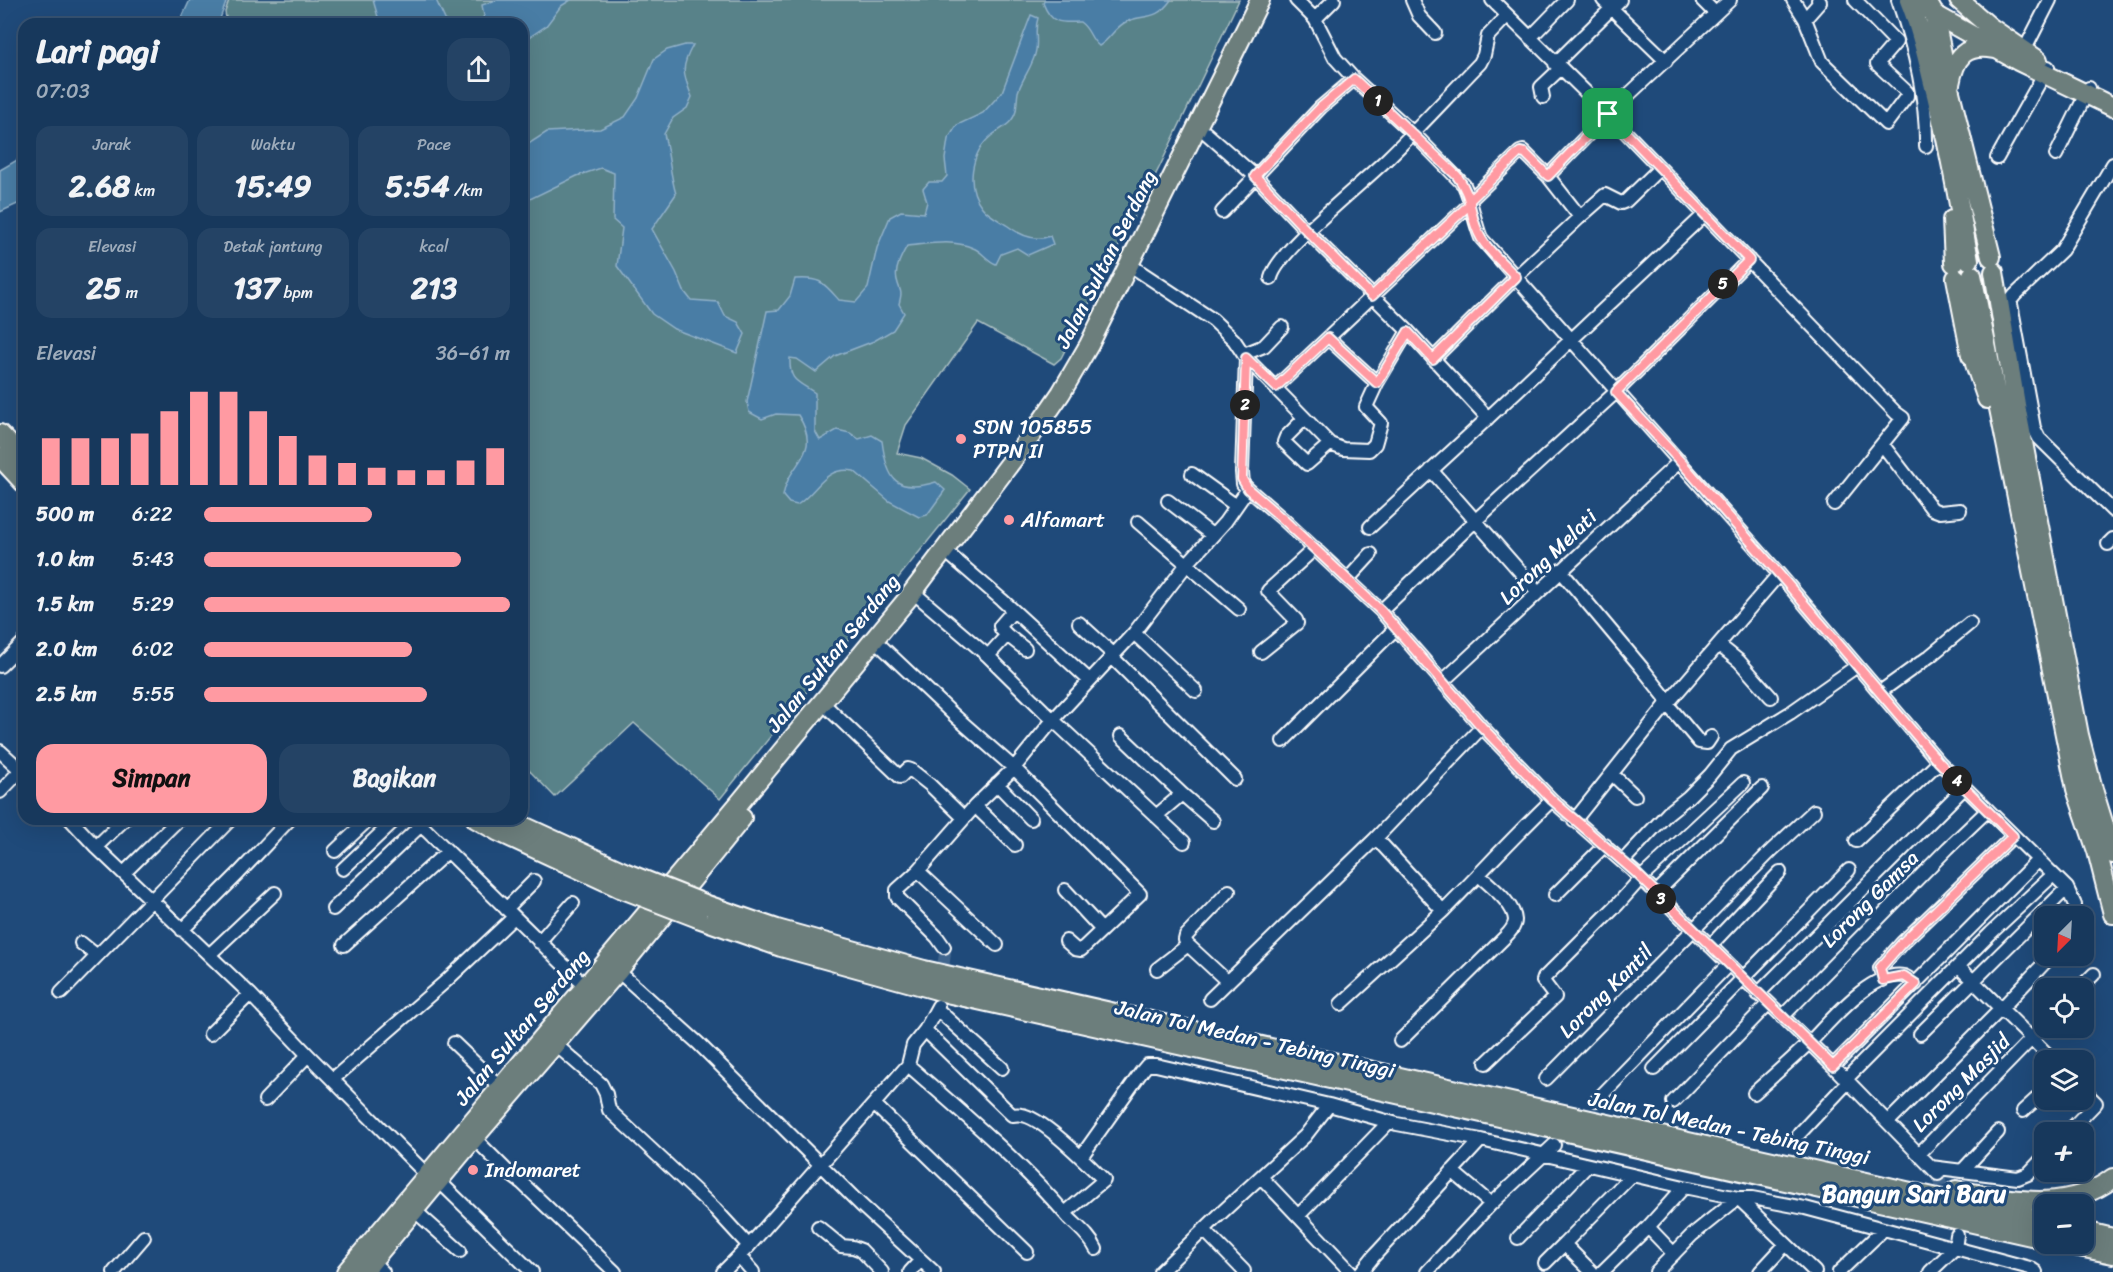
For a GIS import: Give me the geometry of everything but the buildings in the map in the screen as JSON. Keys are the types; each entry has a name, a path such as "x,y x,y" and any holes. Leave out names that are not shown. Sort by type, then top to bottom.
{"highway":[{"name":"Jalan Sultan Serdang","path":"346,1272 433,1178 474,1138 618,970 916,588 1039,425 1061,393 1115,295 1260,0"},
{"name":"Jalan Sultan Serdang","path":"373,1268 414,1210 433,1178 500,1087 585,986 829,709 881,646 920,598 1066,399 1090,361 1274,0"},
{"path":"1909,0 1917,20 1950,153 1973,359 2009,457"},
{"path":"1921,0 1997,50"},
{"path":"1959,0 2021,56"},
{"path":"1930,7 1992,264 2019,422 2079,735 2094,793 2112,847"},
{"path":"1949,88 1955,62 1965,51 1985,47 2021,56 2088,91 2113,107"},
{"path":"2088,91 2113,96"},
{"path":"1963,269 2009,457 2076,789 2104,877 2113,914"},
{"path":"0,434 18,453"},
{"path":"0,457 18,476"},
{"name":"Jalan Tol Medan - Tebing Tinggi","path":"490,825 704,912 781,947 951,994 2034,1237"},
{"name":"Jalan Tol Medan - Tebing Tinggi","path":"519,825 622,880"},
{"path":"2104,877 2113,896"},
{"name":"Jalan Tol Medan - Tebing Tinggi","path":"704,912 924,970 2034,1220"},
{"path":"1859,1179 1926,1185 2040,1202 2077,1197 2113,1178"},
{"path":"2094,1233 2113,1238"},
{"path":"2094,1250 2113,1254"}],"street":[{"path":"1296,0 1315,19 1335,58 1354,79 1413,133 1464,185 1481,238 1779,574 1939,762 2037,861 2067,888 2075,905"},
{"path":"1315,19 1334,0"},
{"path":"1412,0 1419,16 1435,33"},
{"path":"1492,0 1608,114 1903,418 1834,504"},
{"path":"1530,38 1567,0"},
{"path":"1702,0 1715,13"},
{"path":"1548,176 1608,114 1730,0"},
{"path":"1793,0 1805,20 1822,62 1886,124 1907,96 1907,92 1877,64 1896,42 1855,0"},
{"path":"1805,20 1818,6 1820,2 1818,0"},
{"path":"1898,0 1916,59 1926,120 1926,146"},
{"path":"2021,56 2050,0"},
{"path":"1542,97 1541,87 1612,3 1666,61"},
{"path":"1271,278 1276,266 1308,232 1387,159 1480,63 1488,36 1507,16"},
{"path":"1997,158 2047,70"},
{"path":"1222,212 1321,107 1354,79"},
{"path":"2056,154 2088,91"},
{"path":"1206,133 1255,176 1408,332 1488,418"},
{"path":"1276,387 1520,152 1525,153 1548,176 1580,217"},
{"path":"2113,164 2062,250 2015,295 2011,304 2034,428 2039,438 2113,511"},
{"path":"1433,359 1516,277 1605,195 1624,203 1660,168"},
{"path":"1370,527 1705,214"},
{"path":"1381,611 1476,520 1616,392 1749,260"},
{"path":"1136,269 1213,320 1234,340 1245,356 1304,419 1330,444 1338,448 1353,451 1373,448 1381,423 1366,407 1377,383 1408,332"},
{"path":"1245,356 1264,346 1282,327"},
{"path":"1328,338 1377,383"},
{"path":"1245,356 1243,484 1381,611 1482,727 1552,800 1641,878 1710,946 1727,966 1833,1066 1934,1170 2024,1177 2034,1167"},
{"path":"1304,419 1286,437 1284,442 1287,447 1307,464 1330,444"},
{"path":"1882,444 1932,509 1940,512 1960,510"},
{"name":"Lorong Melati","path":"1442,682 1680,461"},
{"path":"1431,470 1538,592"},
{"path":"1192,474 1235,505"},
{"path":"944,947 896,894 897,890 918,871 975,806 1014,768 1053,720 1134,633 1187,564 1225,522 1248,489"},
{"path":"1168,501 1212,536"},
{"path":"1138,522 1239,609"},
{"path":"1261,652 1297,623 1268,591 1315,548"},
{"path":"1348,579 1371,554"},
{"path":"951,556 1089,681"},
{"path":"1560,570 1642,668 1665,698 1667,705 1699,742 1707,743 1712,737"},
{"path":"1574,821 1667,705 1779,574"},
{"path":"920,598 988,656 1184,842"},
{"path":"1013,611 1000,626 1007,635 1025,649"},
{"path":"1079,623 1235,779"},
{"path":"1880,692 1930,656 1970,623"},
{"path":"1283,741 1395,629"},
{"path":"1134,633 1196,691"},
{"path":"988,656 1007,635"},
{"path":"1719,645 1739,661 1771,697"},
{"path":"881,646 1014,768 1140,894 1081,950 1076,949 1066,940"},
{"path":"0,666 18,648"},
{"path":"1623,861 1668,813 1710,775 1731,749 1790,713 1857,666"},
{"path":"829,709 900,777 909,769 930,785 964,818"},
{"path":"1210,999 1376,838 1482,727"},
{"path":"1121,736 1213,821"},
{"path":"0,751 18,766"},
{"path":"1856,841 1939,762"},
{"path":"1612,774 1635,796"},
{"path":"0,792 18,775"},
{"path":"1486,1063 1555,997 1543,981 1544,978 1641,878 1743,783"},
{"path":"997,784 1031,819"},
{"path":"1758,994 1965,787"},
{"path":"1656,893 1762,788"},
{"path":"1156,816 1182,794"},
{"path":"1341,1004 1443,912 1506,844 1552,800"},
{"path":"975,806 1015,845"},
{"name":"Lorong Gamsa","path":"1782,1017 1988,810"},
{"name":"Lorong Kantil","path":"1546,1079 1772,850 1814,811"},
{"path":"79,825 96,847 250,994 308,1055 532,1272"},
{"path":"96,847 119,825"},
{"path":"124,873 173,825"},
{"path":"61,993 225,825"},
{"path":"182,930 284,825"},
{"path":"335,850 362,825"},
{"path":"343,869 390,825"},
{"path":"333,909 413,825"},
{"path":"419,825 585,986"},
{"path":"1883,980 1880,968 1902,943 2013,836"},
{"path":"1376,838 1443,912"},
{"path":"1556,895 1605,846"},
{"path":"344,945 447,852"},
{"path":"1833,1066 2037,861"},
{"path":"1654,1070 1849,870"},
{"path":"918,871 997,945"},
{"path":"1710,946 1780,872"},
{"path":"1400,1041 1514,926 1515,919 1511,909 1479,875"},
{"path":"1798,1134 1958,966 2053,875"},
{"path":"333,1079 438,988 510,913 534,880"},
{"path":"1920,1034 2067,888"},
{"path":"1065,890 1102,930"},
{"path":"1228,982 1185,940 1186,936 1229,891"},
{"path":"209,955 275,893"},
{"path":"540,942 573,903"},
{"path":"81,943 97,956"},
{"path":"1157,969 1188,945"},
{"path":"1597,1101 1727,966"},
{"path":"1958,966 2042,1050"},
{"path":"1888,1122 2042,966"},
{"path":"618,970 698,1043 820,1164 934,1272"},
{"path":"2090,978 2094,974"},
{"path":"1754,1093 1860,992 1883,980 1904,976 1916,984"},
{"path":"210,1034 250,994"},
{"path":"1672,1102 1768,1004"},
{"path":"723,1272 749,1246 908,1065 913,1045 938,1008 1002,1068"},
{"path":"925,1030 1012,1115 1028,1117 1061,1139 1104,1180 1059,1205"},
{"name":"Lorong Masjid","path":"1919,1154 2034,1038"},
{"path":"454,1043 500,1087"},
{"path":"555,1044 602,1084 609,1110 715,1209 749,1246"},
{"path":"265,1100 308,1055"},
{"path":"908,1065 980,1128 1059,1205 1088,1235 1096,1249"},
{"path":"1081,1157 1148,1065 1156,1065 1329,1105 1389,1122 1481,1140 1550,1150 1588,1165 1684,1187 1805,1208 1884,1229 1956,1242 2036,1272"},
{"path":"2023,1111 2034,1101"},
{"path":"874,1104 1027,1252"},
{"path":"1160,1272 1305,1136 1329,1105"},
{"path":"2078,1122 2089,1110"},
{"path":"1298,1216 1389,1122"},
{"path":"1962,1171 1998,1132"},
{"path":"474,1138 506,1171 522,1183 615,1272"},
{"path":"1361,1272 1481,1140"},
{"path":"1427,1272 1491,1204 1550,1150"},
{"path":"1518,1238 1588,1165"},
{"path":"1452,1171 1491,1204"},
{"path":"1545,1263 1632,1175"},
{"path":"1261,1177 1351,1272"},
{"path":"1602,1272 1648,1227 1684,1187"},
{"path":"1738,1198 1815,1272"},
{"path":"1656,1272 1692,1235 1738,1198"},
{"path":"1762,1220 1777,1203"},
{"path":"414,1210 460,1251"},
{"path":"818,1227 841,1246 861,1250 882,1272"},
{"path":"1648,1227 1674,1254"},
{"path":"1839,1272 1884,1229"},
{"path":"1204,1230 1244,1271"},
{"path":"114,1272 144,1237"},
{"path":"1930,1272 1956,1242"},
{"path":"1564,1244 1592,1272"},
{"path":"1760,1272 1786,1244"},
{"path":"739,1256 753,1272"},
{"path":"910,1272 921,1260"}],"green space":[{"path":"229,0 1239,0 1159,168 1061,358 1054,364 978,323 906,425 897,453 921,458 952,475 970,489 720,799 634,723 555,797 528,769 528,18 226,18 225,12"}],"water":[{"path":"190,0 227,0 220,18 182,18"},
{"path":"373,0 436,0 444,18 378,18"},
{"path":"496,0 571,0 561,6 546,26 528,38 528,18 483,18 482,5"},
{"path":"1045,0 1171,0 1153,15 1124,23 1099,46 1080,22 1062,22 1053,19 1043,3"},
{"path":"1031,15 1038,18 1036,50 1018,92 1016,111 1009,123 984,143 975,160 972,180 977,199 987,212 1023,235 1033,238 1050,236 1053,244 1028,255 1017,248 1001,254 996,264 976,249 965,245 941,243 907,246 899,262 896,276 901,293 899,304 904,313 893,330 874,341 835,356 816,372 797,359 790,358 793,376 799,383 815,393 815,431 820,440 837,430 850,433 859,439 872,435 882,441 887,466 896,481 911,486 936,482 945,490 927,515 919,517 889,501 854,471 844,470 822,480 797,505 789,503 783,496 786,484 806,449 805,429 798,415 776,414 762,419 749,412 747,402 767,311 779,310 790,296 795,279 816,280 825,285 839,300 856,302 868,288 877,248 890,217 901,211 924,213 927,202 923,189 929,182 942,182 947,176 945,159 948,139 957,125 983,113 1002,92"},
{"path":"693,45 684,71 692,97 687,108 673,118 664,134 676,194 652,229 684,291 691,300 718,302 725,316 738,322 745,334 737,353 674,329 652,314 617,266 622,228 613,220 614,173 601,168 577,176 528,199 528,144 547,132 600,129 625,117 638,98 654,59 667,50"},
{"path":"18,160 18,204 0,212 0,170"}],"tunnel":[{"path":"941,982 944,947"},
{"path":"1554,1145 1597,1100"},
{"path":"1938,1174 1947,1204"}],"place":[{"name":"SDN 105855 PTPN II","path":"961,439"},
{"name":"Alfamart","path":"1009,520"},
{"name":"Indomaret","path":"473,1170"}],"district":[{"name":"Bangun Sari Baru","path":"1914,1194"}],"route":[{"path":"1608,114 1548,176 1523,151 1520,152 1470,200 1470,204 1372,296 1255,176 1321,107 1354,79 1457,176 1469,195 1470,204 1474,222 1481,238 1516,277 1433,359 1408,332 1377,383 1328,338 1276,387 1246,358 1243,484 1381,611 1482,727 1552,800 1635,872 1833,1066 1916,984 1904,976 1883,980 1880,968 1902,943 2013,836 1939,762 1779,574 1616,392 1749,260 1608,114"}]}
